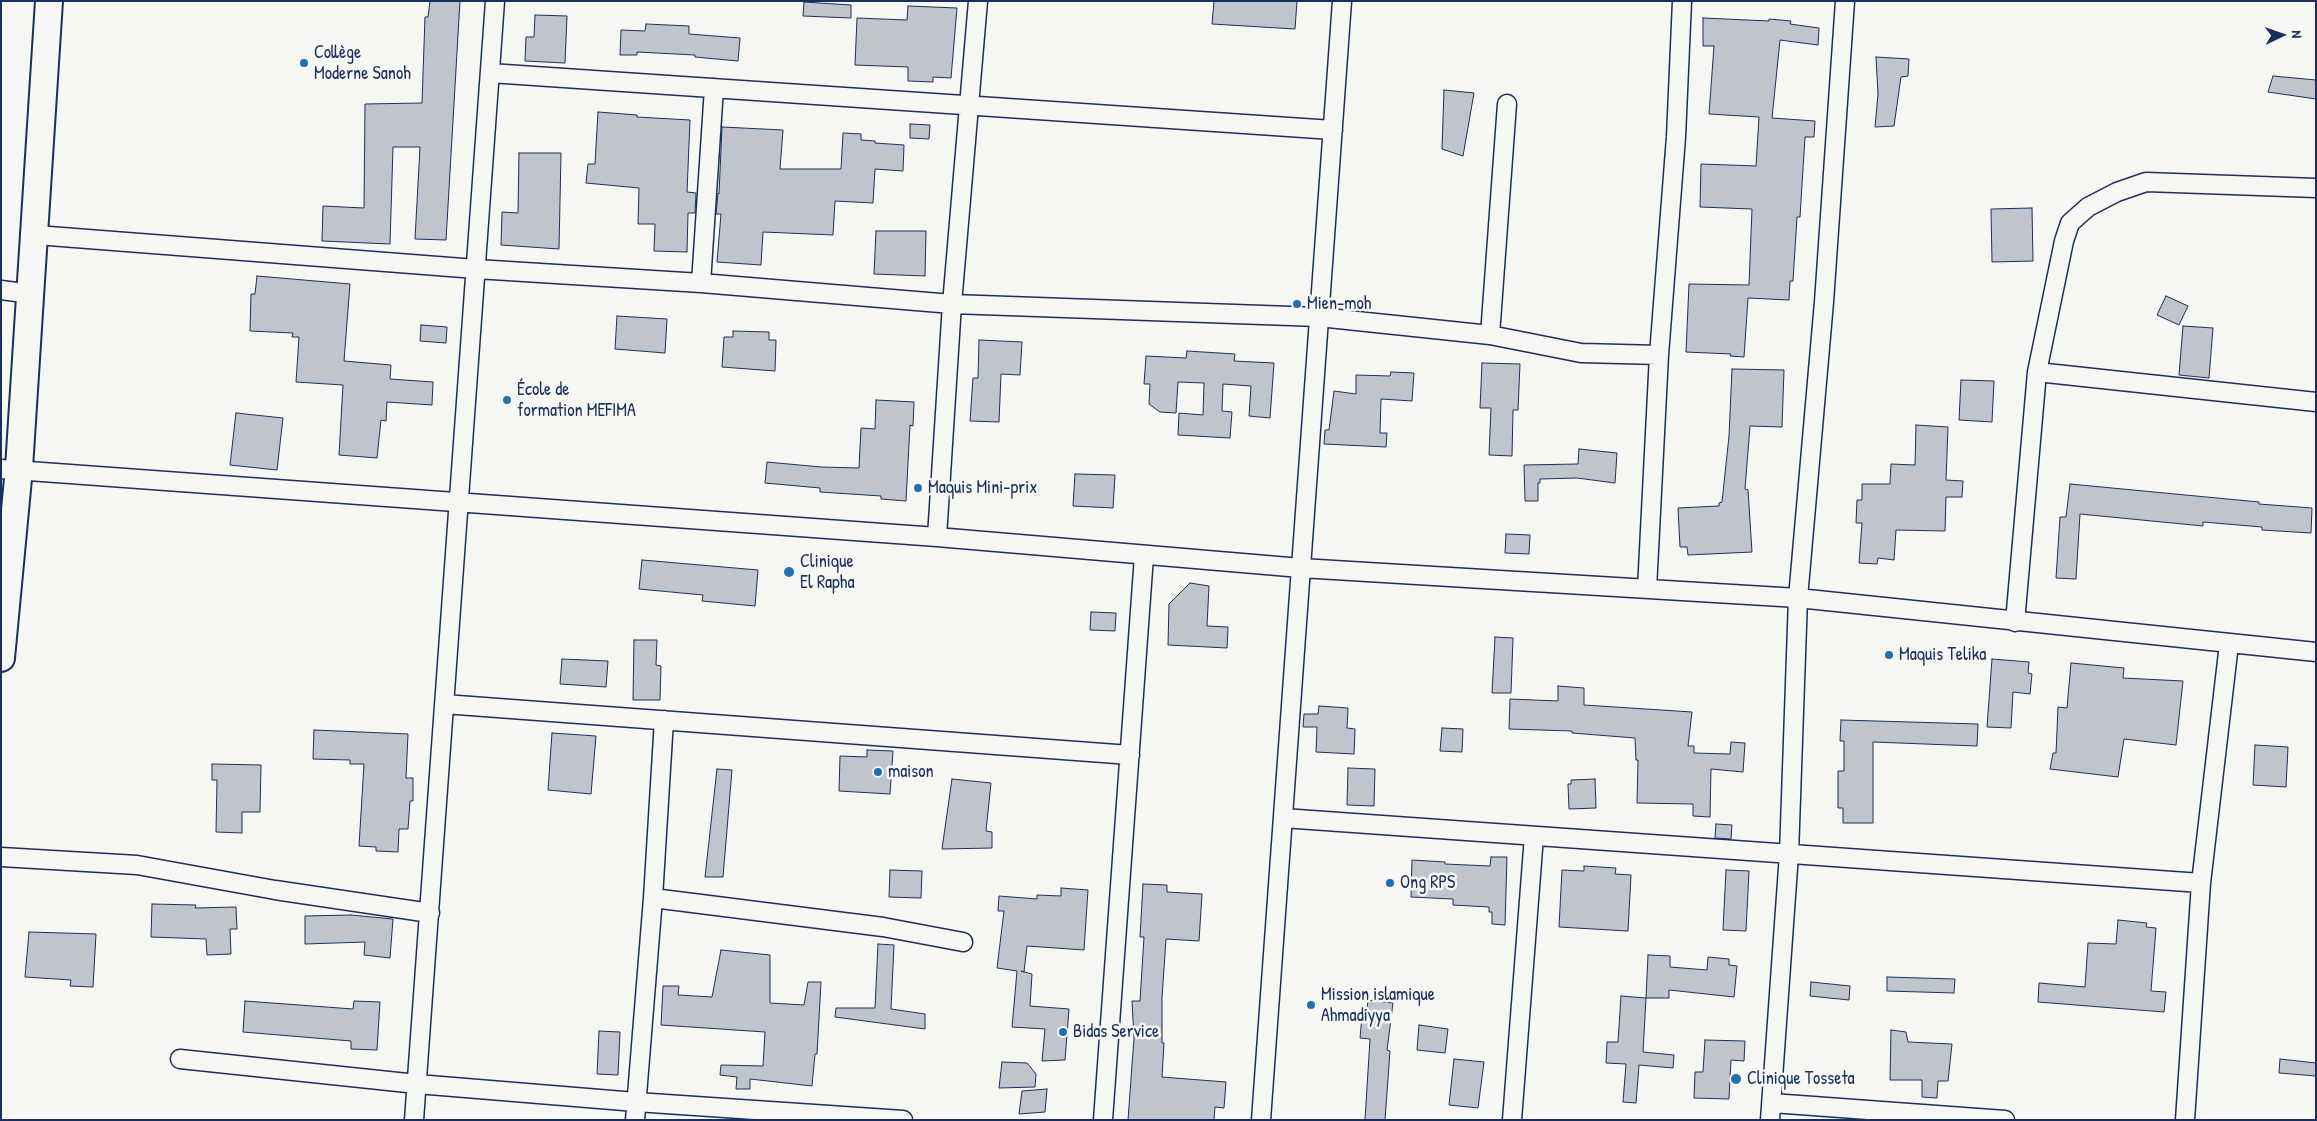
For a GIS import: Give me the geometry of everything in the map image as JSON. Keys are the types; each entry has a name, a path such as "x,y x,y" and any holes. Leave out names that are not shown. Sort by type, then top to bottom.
{"street":[{"path":"1,658 10,468 32,294 49,1"},
{"path":"414,1120 495,1"},
{"path":"936,537 952,304 978,1"},
{"path":"1261,1120 1342,1"},
{"path":"1647,589 1659,355 1676,137 1682,1"},
{"path":"1845,1 1824,302 1798,598 1788,854 1771,1111 2005,1120"},
{"path":"490,73 969,107 1333,130"},
{"path":"701,283 714,88"},
{"path":"1490,335 1507,104"},
{"path":"2015,622 2037,372 2064,241 2070,223 2088,207 2117,192 2146,182 2316,188"},
{"path":"36,235 476,269 701,283 952,304 1319,317 1490,335 1581,353 1659,355"},
{"path":"1,290 32,294"},
{"path":"2037,372 2316,402"},
{"path":"10,468 936,537 1301,568 1798,598 2316,652"},
{"path":"1103,1120 1144,556"},
{"path":"2185,1120 2201,883 2229,644"},
{"path":"444,704 1130,755"},
{"path":"636,1111 653,898 664,720"},
{"path":"1283,818 2201,883"},
{"path":"1512,1120 1534,836"},
{"path":"1,857 137,865 275,890 430,913"},
{"path":"653,898 883,928 963,942"},
{"path":"180,1059 417,1084 636,1111 903,1120"}],"building":[{"path":"430,1 460,1 446,240 415,239 420,147 393,147 390,244 322,241 323,206 364,208 365,104 422,103 425,17 428,17"},
{"path":"1214,1 1297,1 1295,29 1212,24"},
{"path":"804,2 851,5 851,18 803,16"},
{"path":"908,6 957,8 951,78 933,77 933,82 908,81 908,67 855,65 857,18 907,20"},
{"path":"535,15 567,16 565,63 525,61 526,37 534,37"},
{"path":"1703,18 1769,21 1769,19 1791,21 1790,24 1819,28 1818,45 1780,40 1772,118 1815,121 1814,137 1805,137 1800,217 1797,217 1793,281 1790,281 1789,300 1748,298 1744,357 1730,356 1731,354 1686,352 1689,284 1749,285 1752,209 1700,207 1701,164 1756,166 1759,117 1709,114 1714,46 1703,46"},
{"path":"646,24 689,26 689,34 740,38 738,61 695,57 695,55 637,52 637,55 620,55 621,30 645,31"},
{"path":"1876,57 1909,59 1908,76 1901,77 1894,126 1875,127 1878,94"},
{"path":"2273,76 2316,80 2316,99 2268,92"},
{"path":"1444,90 1474,93 1463,156 1442,149"},
{"path":"598,112 637,115 637,117 690,120 687,192 696,193 695,213 688,213 687,252 654,251 655,224 638,224 639,188 586,183 588,164 595,164"},
{"path":"910,124 930,125 929,139 910,138"},
{"path":"722,127 783,130 780,169 841,169 843,133 861,134 861,140 875,141 875,143 904,145 903,171 875,169 873,203 835,201 833,235 763,232 761,265 717,262 721,214 716,214 719,194"},
{"path":"519,153 561,153 559,249 501,245 502,212 518,213"},
{"path":"2032,208 2033,261 1992,262 1991,209"},
{"path":"876,231 926,231 925,276 874,274"},
{"path":"257,276 350,284 344,361 391,365 390,379 433,382 432,405 387,402 386,421 381,420 377,458 339,455 343,385 296,382 299,337 292,337 293,333 250,331 251,294 255,294"},
{"path":"2166,296 2188,306 2179,325 2157,315"},
{"path":"617,316 667,319 665,353 615,349"},
{"path":"421,325 447,327 446,343 420,341"},
{"path":"2183,326 2213,328 2209,378 2179,375"},
{"path":"733,331 769,332 769,340 776,340 775,371 722,367 724,337 733,337"},
{"path":"979,340 1022,342 1020,375 1001,374 999,422 970,421 973,378 978,378"},
{"path":"1187,351 1235,354 1234,361 1274,363 1270,418 1249,416 1251,386 1223,384 1222,411 1232,412 1230,438 1178,435 1179,413 1203,415 1204,383 1178,382 1176,413 1160,412 1149,404 1150,384 1144,384 1146,356 1186,358"},
{"path":"1482,363 1520,364 1518,410 1513,410 1512,456 1489,455 1491,408 1480,408"},
{"path":"1732,369 1784,370 1782,427 1750,426 1745,489 1748,490 1752,552 1688,555 1687,547 1680,547 1678,508 1719,506 1719,503 1722,502 1729,436"},
{"path":"1391,372 1414,373 1412,401 1381,399 1380,433 1387,433 1386,447 1324,444 1325,430 1329,430 1334,391 1356,394 1356,375 1390,376"},
{"path":"1961,380 1994,381 1992,422 1959,420"},
{"path":"876,400 914,402 913,426 910,425 906,501 881,499 881,496 820,492 820,488 765,483 767,462 859,468 861,428 875,429"},
{"path":"236,413 283,418 277,470 230,465"},
{"path":"1916,425 1948,427 1946,480 1963,481 1962,497 1946,497 1945,531 1896,530 1894,560 1878,558 1877,564 1859,563 1862,523 1856,523 1857,500 1862,500 1862,484 1890,484 1891,464 1915,465"},
{"path":"1579,449 1617,453 1615,483 1577,478 1540,479 1540,483 1538,483 1538,501 1525,501 1524,465 1578,464"},
{"path":"1075,474 1115,475 1113,508 1073,506"},
{"path":"2070,484 2312,508 2311,533 2262,530 2262,527 2203,522 2203,526 2080,514 2076,579 2056,578 2060,517 2066,517"},
{"path":"1506,534 1530,535 1529,554 1505,553"},
{"path":"642,560 758,570 755,606 702,601 703,595 639,589"},
{"path":"1190,583 1209,586 1207,626 1228,627 1227,648 1168,645 1169,604"},
{"path":"1091,612 1116,613 1115,631 1090,630"},
{"path":"1495,637 1513,638 1511,693 1492,693"},
{"path":"634,640 657,640 656,665 661,666 660,700 633,700"},
{"path":"562,659 608,661 606,687 560,684"},
{"path":"1992,659 2029,662 2028,673 2032,674 2030,694 2013,692 2011,728 1987,727"},
{"path":"2071,663 2124,668 2123,678 2183,681 2176,745 2124,739 2118,777 2050,769 2053,753 2056,753 2058,707 2067,708"},
{"path":"1558,686 1584,688 1584,705 1692,712 1688,746 1694,746 1694,753 1730,754 1731,742 1745,743 1743,772 1711,769 1710,817 1693,816 1693,804 1637,803 1638,760 1636,760 1635,738 1572,733 1572,731 1509,729 1510,699 1558,701"},
{"path":"1319,706 1348,708 1347,728 1355,729 1354,754 1316,752 1317,727 1303,727 1304,714 1318,714"},
{"path":"1841,720 1978,724 1977,746 1873,742 1873,823 1843,823 1843,808 1838,808 1838,771 1844,771 1844,741 1840,741"},
{"path":"1442,728 1463,729 1462,752 1440,751"},
{"path":"314,730 408,734 406,778 413,778 413,801 410,801 408,829 399,829 398,852 376,851 376,847 359,846 364,764 350,764 350,760 313,759"},
{"path":"552,733 596,736 591,794 548,790"},
{"path":"2255,745 2288,747 2286,787 2253,785"},
{"path":"867,750 893,751 890,794 839,791 840,756 867,757"},
{"path":"212,764 261,765 260,812 242,812 242,833 216,832 217,780 212,780"},
{"path":"1348,768 1375,769 1374,806 1347,805"},
{"path":"717,769 732,770 723,877 705,877"},
{"path":"952,779 991,783 986,831 992,832 992,848 942,849"},
{"path":"1595,779 1596,808 1569,809 1568,784 1571,784 1571,780"},
{"path":"1716,824 1732,825 1731,839 1715,838"},
{"path":"1491,857 1507,857 1505,925 1492,924 1492,912 1489,912 1489,907 1453,905 1453,899 1411,897 1412,860 1490,866"},
{"path":"1584,866 1616,868 1615,874 1631,875 1628,931 1559,927 1562,870 1584,871"},
{"path":"890,870 922,871 921,898 889,897"},
{"path":"1726,870 1749,871 1746,931 1723,930"},
{"path":"1143,884 1167,885 1167,892 1202,894 1199,941 1166,939 1162,998 1162,1043 1164,1043 1162,1077 1226,1082 1224,1108 1215,1107 1214,1120 1128,1120 1134,1038 1132,1001 1140,1001 1144,937 1140,937"},
{"path":"1061,888 1088,890 1084,950 1027,946 1024,972 1032,974 1030,1006 1069,1009 1065,1060 1042,1061 1045,1029 1012,1027 1017,971 997,968 1004,911 998,911 999,896 1037,899 1037,895 1061,896"},
{"path":"152,904 196,905 195,908 236,907 237,929 230,929 231,954 207,955 206,939 151,937"},
{"path":"351,915 393,919 390,958 364,955 365,942 305,944 305,916"},
{"path":"2118,920 2147,923 2146,927 2156,928 2151,991 2166,992 2164,1012 2038,1002 2039,983 2085,987 2088,943 2116,944"},
{"path":"29,932 96,934 93,987 70,986 71,980 25,977"},
{"path":"878,944 894,945 891,1009 925,1014 925,1029 835,1017 836,1008 875,1008"},
{"path":"721,950 770,955 770,1003 804,1005 808,982 821,982 817,1054 815,1054 812,1086 750,1079 750,1089 736,1089 737,1077 720,1075 721,1065 763,1066 765,1032 661,1025 663,986 679,986 678,995 712,997"},
{"path":"1648,955 1670,956 1670,967 1707,970 1708,957 1729,959 1729,965 1737,966 1734,997 1669,990 1669,998 1646,998"},
{"path":"1887,977 1955,979 1954,993 1887,991"},
{"path":"1811,982 1850,986 1849,1000 1810,996"},
{"path":"1621,996 1646,998 1643,1052 1674,1055 1673,1068 1639,1065 1636,1103 1623,1102 1626,1064 1606,1063 1607,1042 1618,1042"},
{"path":"1368,1000 1393,1003 1387,1050 1390,1051 1385,1120 1365,1120 1370,1039 1360,1038 1362,1016 1366,1017"},
{"path":"245,1001 353,1009 354,1001 380,1002 377,1050 351,1049 351,1041 243,1032"},
{"path":"1419,1025 1448,1029 1445,1053 1417,1050"},
{"path":"1891,1030 1906,1032 1908,1042 1952,1044 1948,1081 1938,1081 1937,1098 1922,1097 1922,1080 1890,1080"},
{"path":"599,1031 620,1032 618,1075 597,1074"},
{"path":"1705,1040 1745,1041 1744,1061 1731,1060 1729,1099 1694,1098 1695,1072 1703,1072"},
{"path":"1454,1059 1484,1062 1478,1108 1449,1105"},
{"path":"2280,1059 2316,1063 2316,1076 2279,1073"},
{"path":"1002,1062 1027,1063 1036,1074 1035,1087 999,1088"},
{"path":"1047,1089 1045,1112 1019,1114 1022,1091"}],"place":[{"name":"Collège Moderne Sanoh","path":"304,63"},
{"name":"Mien-moh","path":"1297,304"},
{"name":"École de formation MEFIMA","path":"507,400"},
{"name":"Maquis Mini-prix","path":"918,488"},
{"name":"Clinique El Rapha","path":"789,572"},
{"name":"Maquis Telika","path":"1889,655"},
{"name":"maison","path":"878,772"},
{"name":"Ong RPS","path":"1390,883"},
{"name":"Mission islamique Ahmadiyya","path":"1311,1005"},
{"name":"Bidas Service","path":"1063,1032"},
{"name":"Clinique Tosseta","path":"1736,1079"}]}
